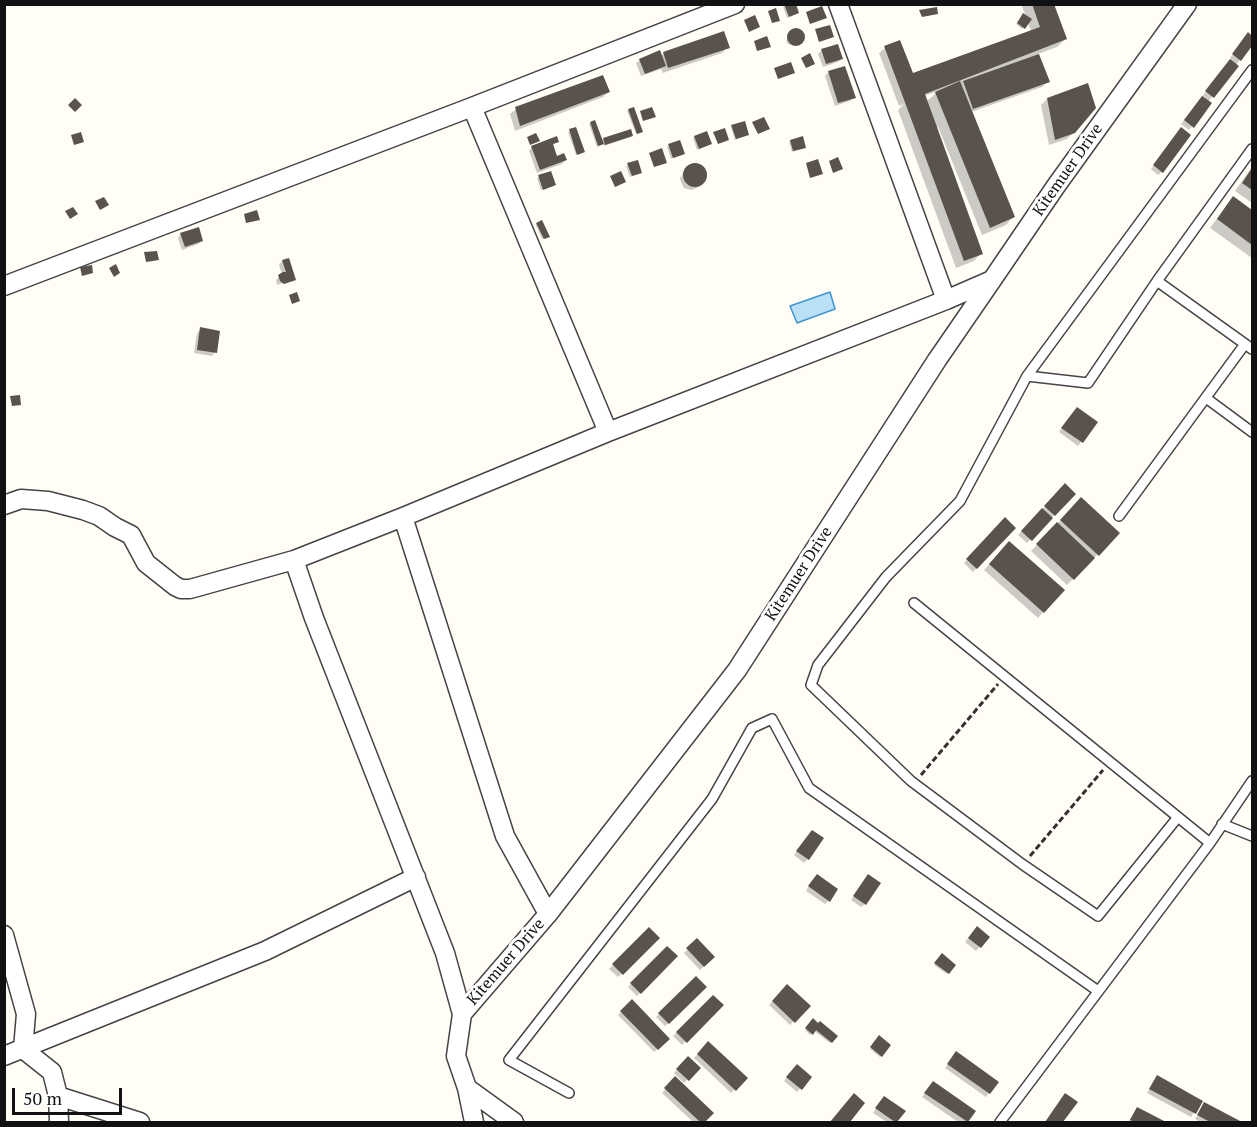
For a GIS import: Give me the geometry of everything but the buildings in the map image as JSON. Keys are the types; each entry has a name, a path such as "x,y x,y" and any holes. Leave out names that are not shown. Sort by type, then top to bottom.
{"street":[{"path":"4,286 735,4"},
{"path":"838,4 946,300"},
{"name":"Kitemuer Drive","path":"474,1122 467,1088 456,1056 462,1014 548,915 737,670 937,360 1056,186 1186,4"},
{"path":"472,107 608,432"},
{"path":"4,505 21,500 48,501 99,516 131,535 146,562 181,589 190,589 294,560 403,518 608,432 992,280"},
{"path":"403,518 505,836 548,915"},
{"path":"294,560 318,628 445,953 462,1014"},
{"path":"4,1056 266,951 416,877"},
{"path":"4,935 26,1014 23,1050"},
{"path":"23,1050 52,1072 58,1096 59,1122"},
{"path":"467,1088 514,1122"},
{"path":"58,1096 140,1122"}],"lane":[{"path":"1178,817 1098,916 1022,864 914,783 811,685 818,665 886,578 960,501 1027,375 1252,70"},
{"path":"1027,375 1088,383 1252,149"},
{"path":"1119,516 1206,398 1249,346 1158,281"},
{"path":"1206,398 1252,432"},
{"path":"914,603 1210,843"},
{"path":"568,1093 509,1060 712,799 752,728 772,718 809,788 1098,991"},
{"path":"1000,1122 1210,843 1252,781"},
{"path":"1222,824 1252,836"}],"path":[{"path":"914,783 1004,676"},
{"path":"1022,864 1110,762"}],"water":[{"path":"830,292 835,309 797,323 790,306"}]}
